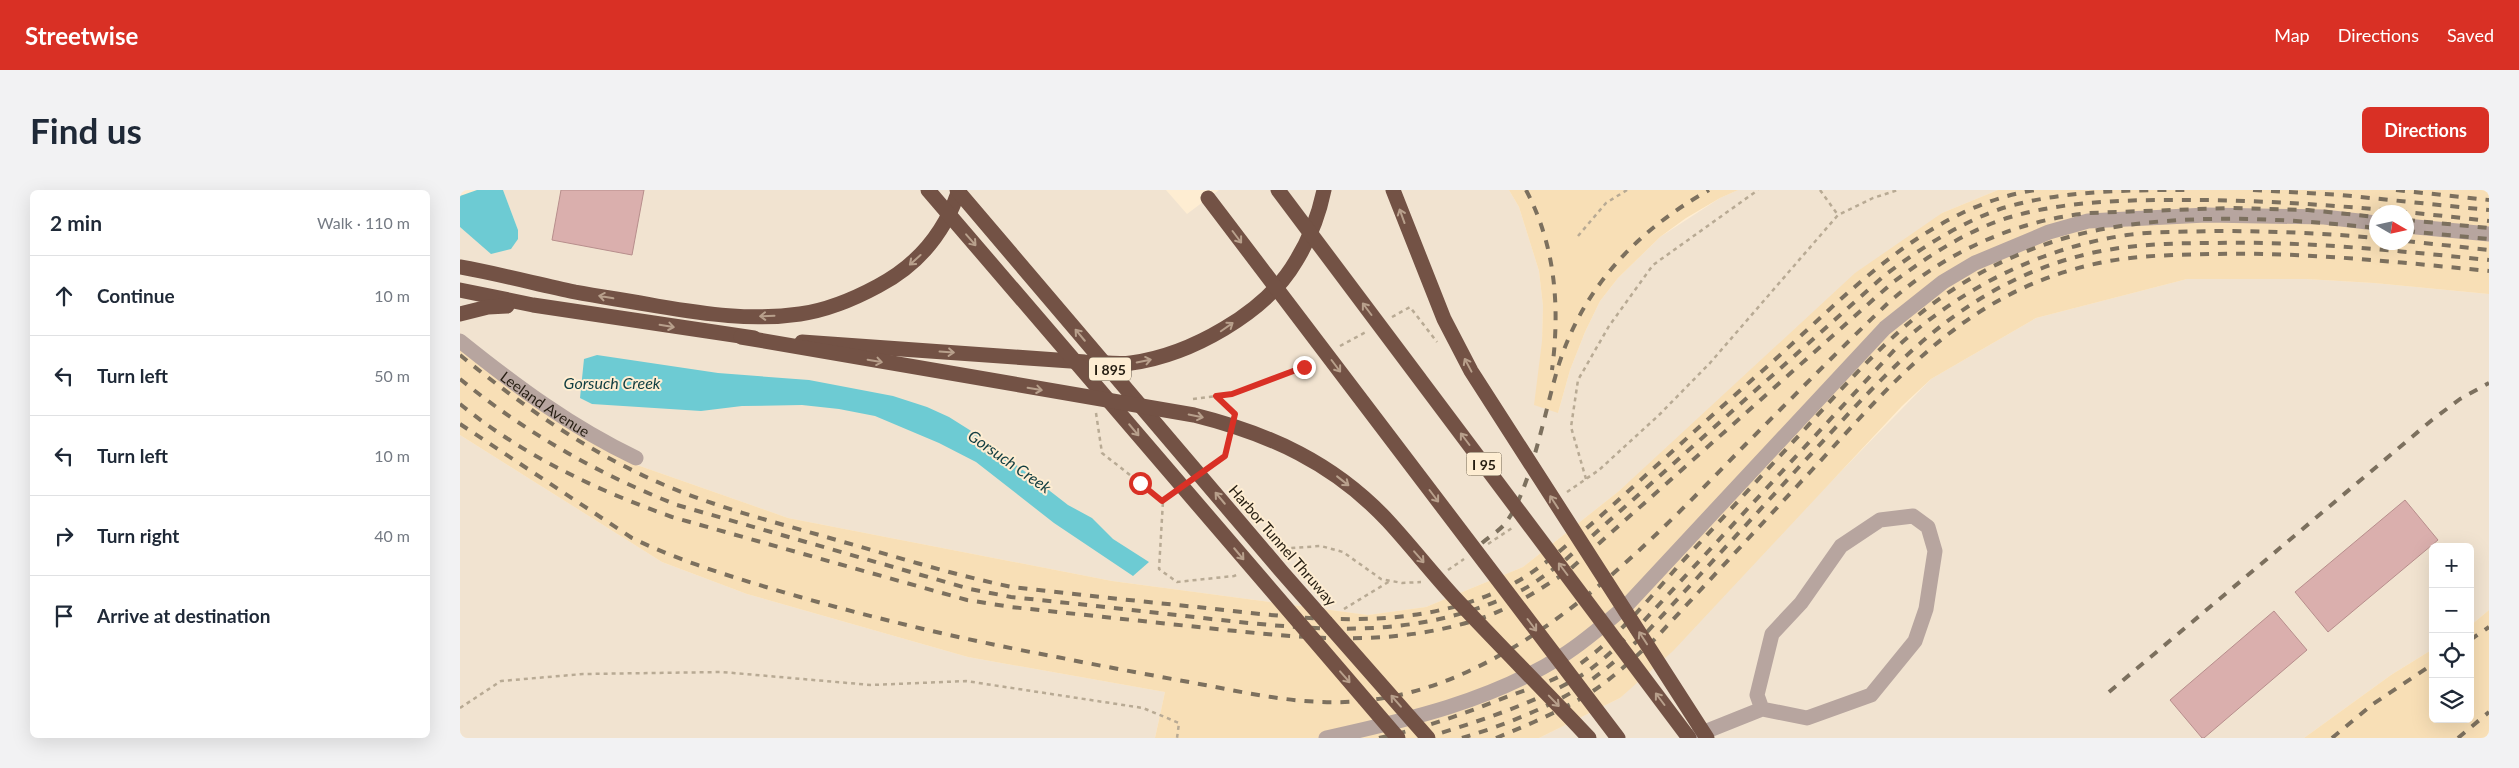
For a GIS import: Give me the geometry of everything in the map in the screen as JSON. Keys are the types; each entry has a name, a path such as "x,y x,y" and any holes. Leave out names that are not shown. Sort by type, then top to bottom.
{"highway":[{"name":"I 895","path":"928,190 1398,738"},
{"path":"461,267 577,292 706,314 768,317 801,314 830,307 861,295 889,280 916,260 937,236 952,209 958,190"},
{"name":"Harbor Tunnel Thruway","path":"958,190 1277,566 1428,738"},
{"name":"I 95","path":"1278,190 1690,738"},
{"path":"741,337 1129,363 1159,358 1184,350 1224,330 1250,310 1280,282 1296,262 1314,224 1324,190"},
{"path":"1393,190 1444,319 1471,371 1707,738"},
{"path":"1205,194 1618,738"},
{"path":"460,290 533,305 741,337 1194,415 1261,434 1330,471 1361,495 1387,520 1455,597 1589,738"},
{"path":"460,314 488,307 533,305"}],"lane":[{"path":"1326,738 1409,720 1466,701 1537,670 1589,638 1628,604 1885,328 1942,282 1975,263 2049,232 2088,221 2206,215 2324,218 2369,222"},
{"path":"2414,227 2489,234"},
{"name":"Leeland Avenue","path":"460,341 518,388 566,420 636,458"},
{"path":"1690,738 1762,709 1807,718 1871,694 1915,641 1926,609 1935,551 1928,527 1912,516 1880,520 1841,546 1801,603 1772,634 1757,695 1762,709"}],"path":[{"path":"1578,236 1606,203 1626,190"},
{"path":"1586,479 1572,427 1578,380 1609,326 1653,265 1758,190"},
{"path":"1820,190 1838,215"},
{"path":"1559,497 1599,470 1659,415 1710,363 1838,215 1873,198 1898,190"},
{"path":"1386,321 1410,307 1440,345"},
{"path":"1337,348 1370,330"},
{"path":"1192,399 1232,394 1304,367 1321,358"},
{"path":"1216,396 1235,414"},
{"path":"1095,408 1102,453 1162,501"},
{"path":"1209,468 1225,456 1229,439"},
{"path":"1162,501 1178,490"},
{"path":"1162,501 1159,569 1177,582 1234,576 1242,572"},
{"path":"1487,544 1519,524"},
{"path":"1282,552 1290,548 1321,546 1343,552 1381,579 1402,583 1430,581"},
{"path":"1446,571 1471,555"},
{"path":"1344,609 1391,581"},
{"path":"460,708 501,681 582,674 722,672 871,685 966,681 1144,708 1179,723 1177,738"}],"shaded area":[{"path":"503,190 1166,190 1187,214 1219,190 1509,190 1519,207 1539,271 1543,306 1542,341 1558,413 1570,370 1600,301 1618,278 1660,237 1720,198 1738,190 1998,190 1942,213 1619,491 1523,567 1426,607 1368,615 1112,581 788,518 637,465 460,340 460,227 465,231 518,230"},
{"path":"1509,190 1738,190 1686,218 1660,237 1618,278 1600,301 1585,332 1570,370 1558,413 1534,405 1542,341 1543,306 1539,271 1519,207"},
{"path":"1998,190 2489,190 2489,294 2374,283 2306,279 2187,279 2036,318 1931,379 1902,406 1673,651 1620,698 1539,738 1155,738 1165,692 968,657 747,594 662,562 460,435 460,340 637,465 788,518 1112,581 1368,615 1426,607 1523,567 1619,491 1855,273 1942,213"},
{"path":"2187,279 2306,279 2374,283 2489,294 2489,610 2474,623 2474,543 2429,543 2429,651 2391,675 2304,738 1539,738 1620,698 1931,379 2036,318"},
{"path":"460,435 662,562 747,594 968,657 1165,692 1155,738 460,738"},
{"path":"2489,610 2489,736 2486,738 2304,738 2391,675 2429,651 2429,723 2474,723 2474,623"}],"water":[{"path":"477,190 503,190 518,230 518,239 511,249 491,254 460,227 460,196"},
{"name":"Gorsuch Creek","path":"597,355 718,373 809,380 893,396 927,407 949,417 976,434 1068,505 1092,518 1113,539 1149,562 1133,576 1054,523 976,462 939,443 875,416 839,409 802,405 742,406 701,411 592,404 580,398 584,359"}],"building":[{"path":"561,190 644,190 632,255 552,240"},
{"path":"2405,500 2438,540 2434,543 2429,543 2429,548 2328,632 2295,592"},
{"path":"2274,611 2307,650 2202,738 2170,700"}],"railway":[{"path":"1526,190 1544,233 1550,256 1556,324 1552,370"},
{"path":"1482,543 1503,526 1513,512 1529,472 1559,364 1583,310 1599,285 1637,242 1659,223 1709,190"},
{"path":"460,355 545,419 612,460 660,483 736,511 926,566 1012,587 1238,612 1279,616 1362,619 1403,616 1443,610 1482,598 1530,574 1595,521 1829,310 1891,257 1924,234 1959,215 1996,199 2035,190"},
{"path":"460,379 485,399 564,451 619,480 677,505 970,589 1011,597 1292,627 1331,629 1407,625 1445,618 1483,606 1522,590 1543,577 1563,562 1885,275 1912,255 1955,229 2000,209 2047,198 2095,192 2192,190"},
{"path":"2253,190 2341,195 2489,210"},
{"path":"2396,190 2489,200"},
{"path":"460,404 509,439 561,470 616,495 672,517 967,600 1011,607 1278,635 1347,638 1416,634 1450,627 1496,613 1518,602 1568,571 1892,283 1946,246 1991,224 2047,208 2068,205 2109,201 2172,200 2251,201 2331,206 2489,221"},
{"path":"460,424 632,538 694,564 757,584 832,606 928,630 1094,664 1283,699 1322,702 1361,701 1417,691 1471,670 1523,642 1572,607 1664,527 1887,304 1932,269 1981,242 2033,223 2089,213 2229,208 2308,210 2369,216"},
{"path":"1379,738 1445,720 1543,684 1567,673 1589,657 1617,633 1887,342 1945,295 1977,275 2012,257 2052,242 2090,232 2130,225 2171,221 2255,219 2369,227"},
{"path":"2414,221 2489,228"},
{"path":"1425,738 1541,697 1577,678 1594,666 1641,624 1899,345 1950,305 2005,273 2034,260 2064,250 2095,241 2127,235 2161,232 2258,231 2369,238"},
{"path":"2414,232 2489,239"},
{"path":"2414,242 2489,250"},
{"path":"1462,738 1510,722 1542,708 1572,692 1609,666 1647,632 1832,431 1897,365 1930,335 1966,308 2005,285 2048,266 2096,252 2126,247 2170,244 2250,243 2319,245 2489,260"},
{"path":"1496,738 1579,700 1623,668 1653,641 1906,371 1938,342 1973,316 2011,294 2052,276 2099,263 2127,258 2169,255 2247,254 2316,256 2489,271"},
{"path":"2109,692 2432,420 2460,399 2489,383"},
{"path":"2474,637 2489,627"},
{"path":"2332,738 2373,704 2429,667"},
{"path":"2458,738 2489,712"}],"route":[{"path":"1140,483 1162,501 1225,456 1235,414 1216,396 1232,394 1304,367"}]}
